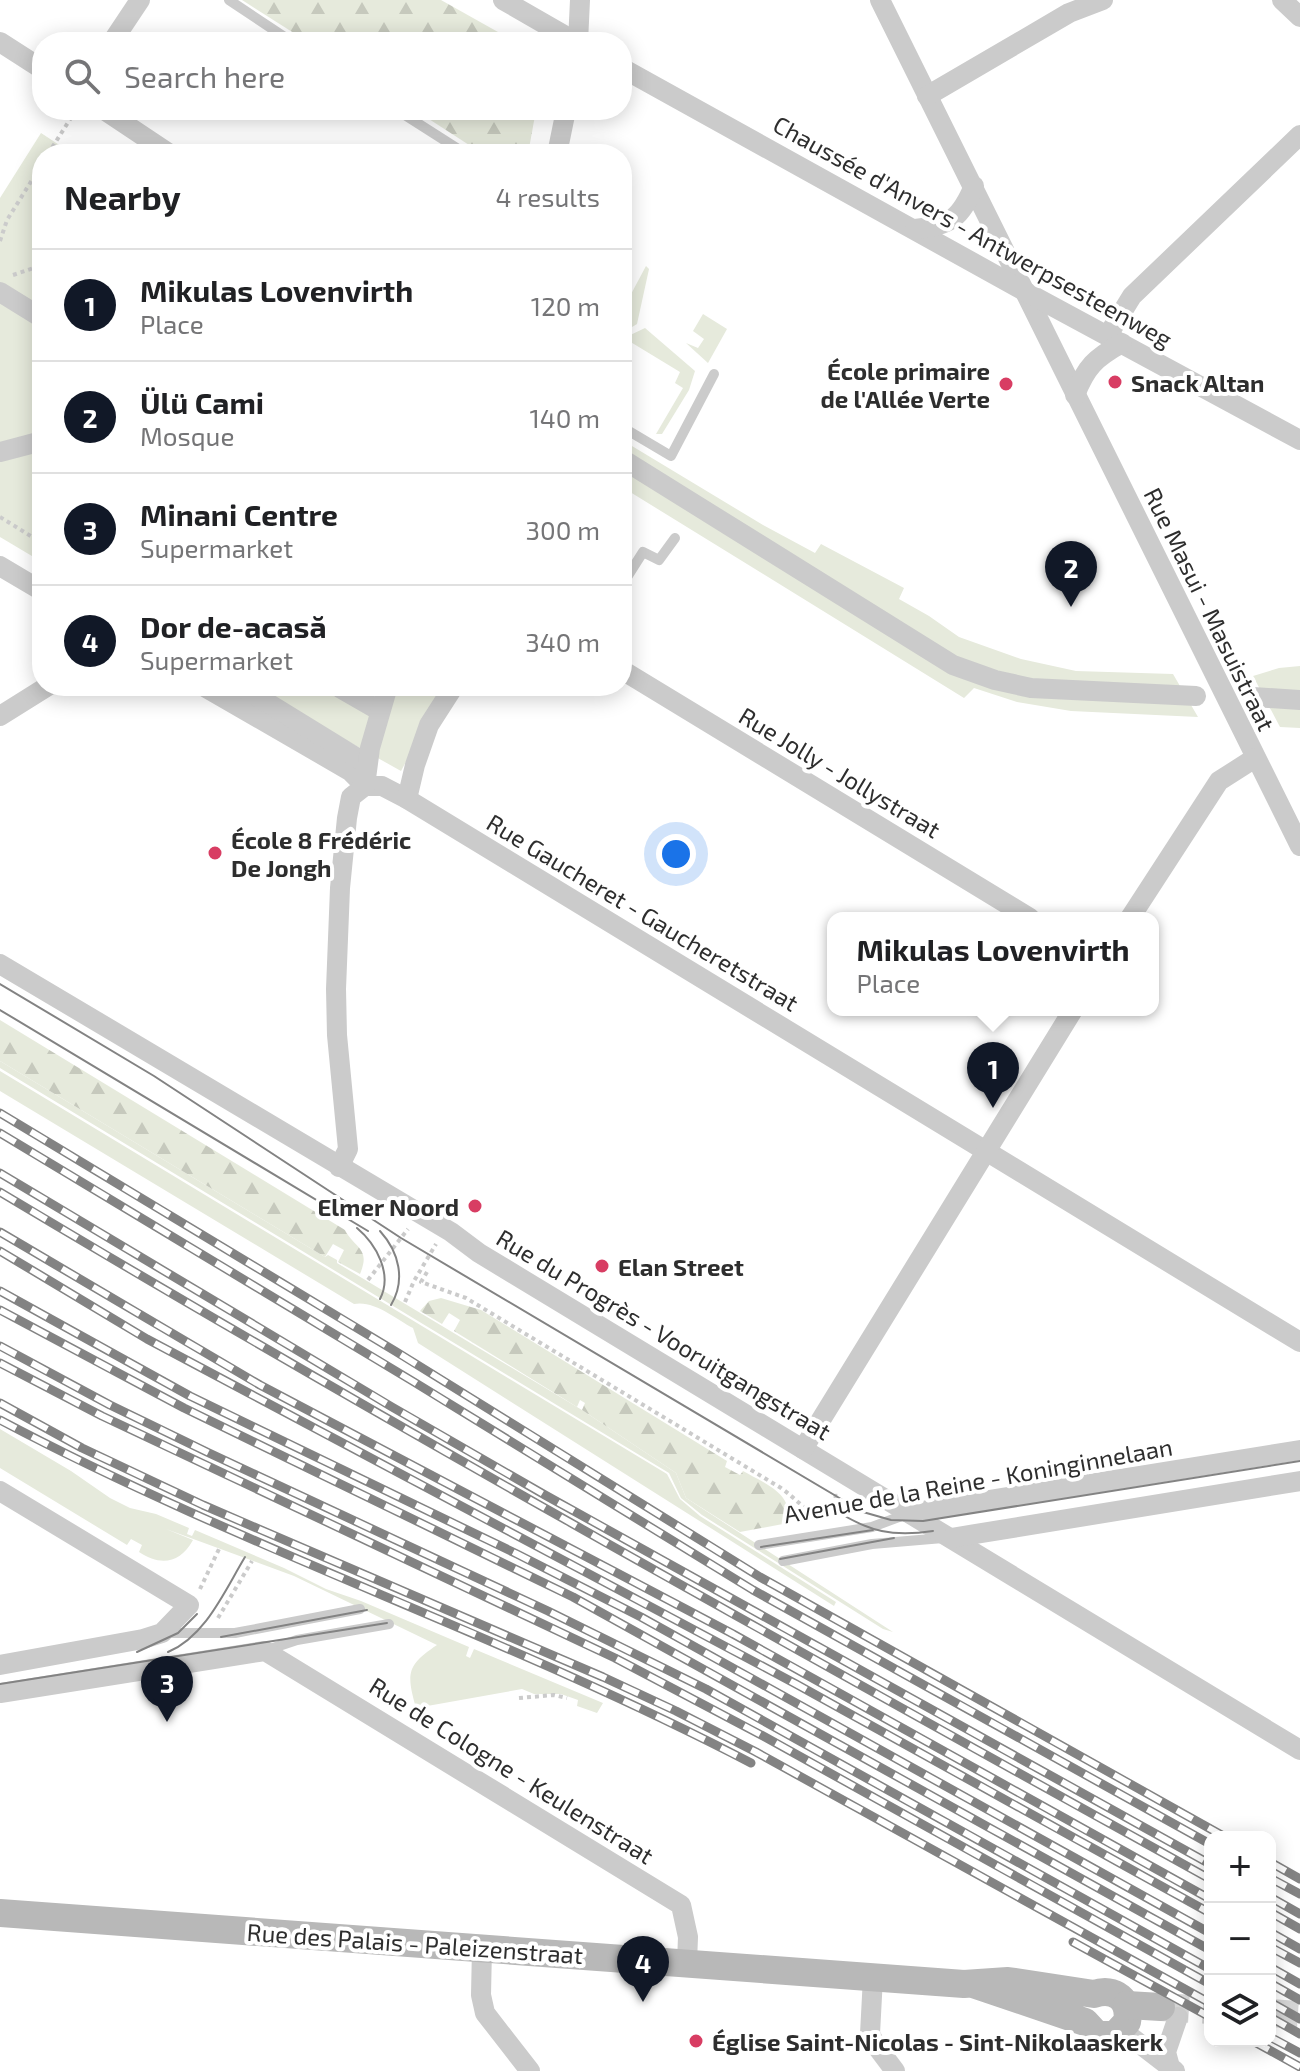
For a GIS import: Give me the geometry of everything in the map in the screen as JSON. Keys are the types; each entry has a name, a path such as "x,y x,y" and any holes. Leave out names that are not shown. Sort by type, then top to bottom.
{"main road":[{"name":"Rue des Palais - Paleizenstraat","path":"0,1913 973,1984 1008,1981 1094,1994 1113,1992 1122,1997 1125,2017"},
{"name":"Rue des Palais - Paleizenstraat","path":"973,1984 1085,2022 1097,2035 1106,2037 1125,2017 1169,2012"},
{"path":"1085,2022 1083,2012 1086,2002 1094,1994"}],"street":[{"path":"119,32 140,0"},
{"path":"503,0 559,32"},
{"path":"578,32 580,0"},
{"name":"Rue Masui - Masuistraat","path":"880,0 1300,846"},
{"path":"927,96 1069,13 1103,0"},
{"path":"1282,0 1300,17"},
{"path":"0,42 32,63"},
{"name":"Chaussée d'Anvers - Antwerpsesteenweg","path":"632,73 1300,440"},
{"path":"119,120 155,144"},
{"path":"559,144 564,120"},
{"path":"1075,395 1083,372 1115,339 1132,296 1300,135"},
{"path":"915,229 943,225 956,217 974,186"},
{"path":"4,285 32,309"},
{"path":"0,452 32,444"},
{"path":"632,465 953,665 995,680 1031,688 1196,696"},
{"path":"0,566 32,585"},
{"name":"Rue Jolly - Jollystraat","path":"632,676 1020,912"},
{"path":"0,716 32,696"},
{"name":"Rue Gaucheret - Gaucheretstraat","path":"220,696 350,771 365,786 382,786 407,799 1300,1342"},
{"path":"256,696 367,764"},
{"path":"354,696 380,711"},
{"path":"339,1167 348,1149 337,1035 340,888 351,797 365,786 367,764 385,696"},
{"path":"407,799 429,725 448,696"},
{"path":"1253,697 1300,700"},
{"path":"1134,912 1219,781 1255,758"},
{"name":"Rue du Progrès - Vooruitgangstraat","path":"0,964 446,1229 479,1253 1300,1750"},
{"path":"803,1449 1069,1016"},
{"name":"Avenue de la Reine - Koninginnelaan","path":"909,1513 1300,1450"},
{"name":"Avenue de la Reine - Koninginnelaan","path":"951,1538 1300,1481"},
{"path":"0,1491 194,1598 162,1633 0,1665"},
{"path":"0,1693 265,1651"},
{"name":"Rue de Cologne - Keulenstraat","path":"265,1651 681,1905 688,1937 687,1962"},
{"path":"482,1948 481,1995 485,2013 530,2071"},
{"path":"873,1977 870,2034 895,2071"},
{"path":"1169,2012 1166,2052 1173,2069"},
{"path":"1125,2017 1173,2069"}],"lane":[{"path":"229,0 277,32"},
{"path":"413,120 450,144"},
{"path":"632,433 671,456 714,374"},
{"path":"632,569 643,552 659,560 675,538"},
{"name":"Avenue de la Reine - Koninginnelaan","path":"759,1545 872,1527 909,1513"},
{"name":"Avenue de la Reine - Koninginnelaan","path":"783,1561 893,1541 951,1538"},
{"path":"162,1633 235,1633 360,1609"},
{"path":"265,1651 297,1640 389,1624"}],"path":[{"path":"54,144 70,120"},
{"path":"0,241 7,220 32,180"},
{"path":"4,285 32,269"},
{"path":"0,517 32,537"},
{"path":"368,1280 420,1214"},
{"path":"405,1302 414,1281 446,1229"},
{"path":"421,1282 427,1272"},
{"path":"407,1281 421,1282 466,1298 781,1488 793,1496 798,1505 817,1517"},
{"path":"789,1516 798,1505"},
{"path":"194,1598 219,1549"},
{"path":"216,1622 252,1561"},
{"path":"519,1698 554,1695 567,1698"}],"green space":[{"path":"242,0 441,0 498,32 292,32"},
{"path":"430,120 534,120 530,144 468,144"},
{"path":"41,133 58,144 34,144"},
{"path":"32,147 32,556 0,537 0,198"},
{"path":"646,266 649,269 637,324 632,327 632,292"},
{"path":"703,314 727,329 708,363 686,343 698,348 704,339 693,331"},
{"path":"645,328 695,371 689,390 662,434 656,434 683,388 675,383 680,372 632,343 632,334"},
{"path":"632,446 815,553 821,544 904,588 899,599 959,637 1021,659 1076,671 1173,674 1198,717 1071,711 1017,702 974,688 964,698 632,493"},
{"path":"1300,666 1300,728 1280,727 1253,676 1279,668"},
{"path":"267,696 442,696 401,771"},
{"path":"0,1020 345,1230 363,1254 360,1274 338,1262 344,1250 333,1244 325,1257 0,1061"},
{"path":"0,1061 325,1257 328,1255 337,1260 337,1263 582,1410 676,1473 686,1498 893,1632 883,1629 702,1515 681,1498 669,1473 0,1068"},
{"path":"0,1071 667,1474 680,1499 700,1516 836,1602 834,1606 418,1343 413,1328 392,1315 377,1307 354,1304 0,1091"},
{"path":"441,1298 481,1310 727,1461 725,1467 740,1475 743,1471 769,1485 787,1506 783,1524 740,1532 686,1498 676,1473 582,1410 585,1403 580,1400 577,1407 454,1331 460,1320 449,1313 442,1324 420,1311 429,1301"},
{"path":"0,1429 110,1498 189,1528 187,1534 192,1536 195,1530 326,1589 469,1647 466,1656 470,1658 474,1649 603,1703 597,1713 577,1706 578,1700 561,1694 534,1694 522,1689 416,1708 410,1678 412,1671 420,1658 437,1645 294,1576 166,1529 193,1540 176,1558 162,1561 147,1556 139,1552 142,1545 131,1539 127,1545 0,1468"}],"tunnel":[{"path":"1161,2007 1204,2010"},
{"path":"1276,2013 1300,2015"}],"tram line":[{"path":"0,984 154,1076 401,1238 863,1512 891,1520 923,1521 1300,1461"},
{"path":"0,1010 368,1231"},
{"path":"357,1228 380,1260 385,1280 380,1299"},
{"path":"380,1231 392,1248 398,1266 398,1286 391,1305"},
{"path":"835,1510 882,1531 933,1531"},
{"path":"761,1547 873,1530"},
{"path":"780,1559 894,1538"},
{"path":"168,1652 181,1645 204,1624 245,1557"},
{"path":"221,1637 367,1610"},
{"path":"137,1652 178,1633 197,1614"},
{"path":"0,1684 387,1623"}],"railway":[{"path":"0,1113 395,1351 760,1577 1214,1831"},
{"path":"0,1133 753,1590 1204,1841"},
{"path":"0,1173 545,1495 1204,1861"},
{"path":"0,1192 451,1455 1204,1876"},
{"path":"0,1232 260,1385 733,1634 1204,1896"},
{"path":"0,1251 147,1339 796,1684 1204,1910"},
{"path":"0,1291 190,1396 641,1617 1204,1930"},
{"path":"0,1310 184,1408 573,1597 1204,1947"},
{"path":"0,1346 110,1405 548,1611 706,1689 1204,1966"},
{"path":"0,1363 102,1416 615,1658 765,1737 1204,1981"},
{"path":"0,1403 82,1448 203,1505 676,1711 756,1752 1204,2000"},
{"path":"0,1420 186,1510 565,1674 751,1763"},
{"path":"1276,1865 1300,1879"},
{"path":"1276,1881 1300,1894"},
{"path":"1276,1900 1300,1914"},
{"path":"1276,1915 1300,1929"},
{"path":"1276,1935 1300,1949"},
{"path":"1073,1942 1204,2014"},
{"path":"1276,1950 1300,1963"},
{"path":"1276,1970 1300,1984"},
{"path":"1276,1986 1300,2000"},
{"path":"1276,2005 1300,2019"},
{"path":"1276,2020 1300,2034"},
{"path":"1276,2040 1300,2053"},
{"path":"1264,2047 1300,2067"}],"place":[{"name":"Snack Altan","path":"1115,382"},
{"name":"École primaire de l'Allée Verte","path":"1006,384"},
{"name":"Ülü Cami","path":"1071,607"},
{"name":"École 8 Frédéric De Jongh","path":"215,853"},
{"name":"Mikulas Lovenvirth","path":"993,1108"},
{"name":"Elmer Noord","path":"475,1206"},
{"name":"Elan Street","path":"602,1266"},
{"name":"Minani Centre","path":"167,1722"},
{"name":"Dor de-acasă","path":"643,2002"},
{"name":"Église Saint-Nicolas - Sint-Nikolaaskerk","path":"696,2041"}]}
